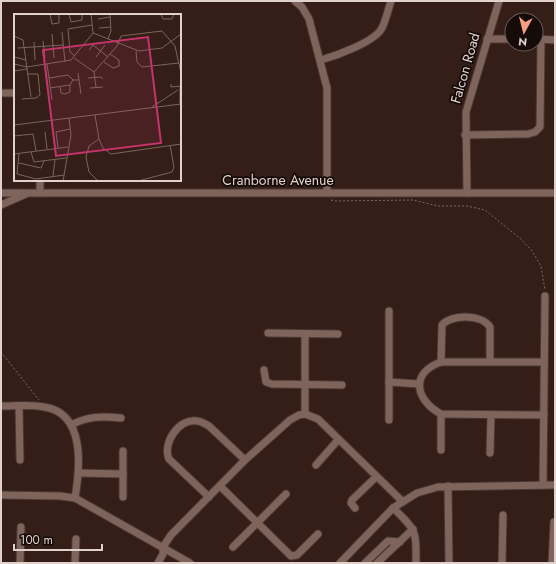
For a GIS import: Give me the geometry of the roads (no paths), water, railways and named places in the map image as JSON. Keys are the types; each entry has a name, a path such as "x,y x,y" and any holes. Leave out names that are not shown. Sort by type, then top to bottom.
{"street":[{"path":"295,1 306,12 328,88 327,192"},
{"path":"321,60 347,52 378,33 382,28 391,1"},
{"name":"Falcon Road","path":"467,192 465,135 467,103 499,1"},
{"path":"487,39 504,39"},
{"path":"544,39 555,40"},
{"path":"465,135 528,134 535,132 540,127 538,52"},
{"path":"4,93 14,93"},
{"path":"40,181 40,193"},
{"name":"Cranborne Avenue","path":"1,193 555,193"},
{"path":"1,205 26,193"},
{"path":"543,485 545,296"},
{"path":"389,311 389,420"},
{"path":"441,362 442,325 450,319 473,318 483,320 490,327 490,361"},
{"path":"268,333 338,334"},
{"path":"305,334 305,414"},
{"path":"544,362 441,362 432,365 424,371 420,376 419,384 420,392 427,404 441,414 544,414"},
{"path":"264,370 264,378 268,383 342,385"},
{"path":"389,382 419,384"},
{"path":"1,406 45,407 59,414 71,424 77,440 79,473 75,498"},
{"path":"19,406 20,460"},
{"path":"158,563 163,554 163,547 171,535 244,460 290,420 298,415 305,414 318,419 402,501"},
{"path":"441,414 441,450"},
{"path":"490,453 491,415"},
{"path":"71,424 97,416 121,418"},
{"path":"209,497 169,459 168,445 174,432 185,423 192,421 202,422 209,426 244,460"},
{"path":"316,465 338,440"},
{"path":"123,451 123,497"},
{"path":"79,473 123,474"},
{"path":"355,508 351,503 352,500 376,477"},
{"path":"340,563 393,508 402,501 430,489 448,486 555,485"},
{"path":"220,486 259,522 291,556 297,555 318,534"},
{"path":"448,486 449,563"},
{"path":"233,547 286,494"},
{"path":"1,495 60,496 75,498 190,563"},
{"path":"393,508 416,534 416,563"},
{"path":"502,563 503,515"},
{"path":"552,563 554,522"},
{"path":"20,563 22,527"},
{"path":"377,563 413,529"},
{"path":"75,563 76,539"},
{"path":"365,563 388,541 400,542"}]}
